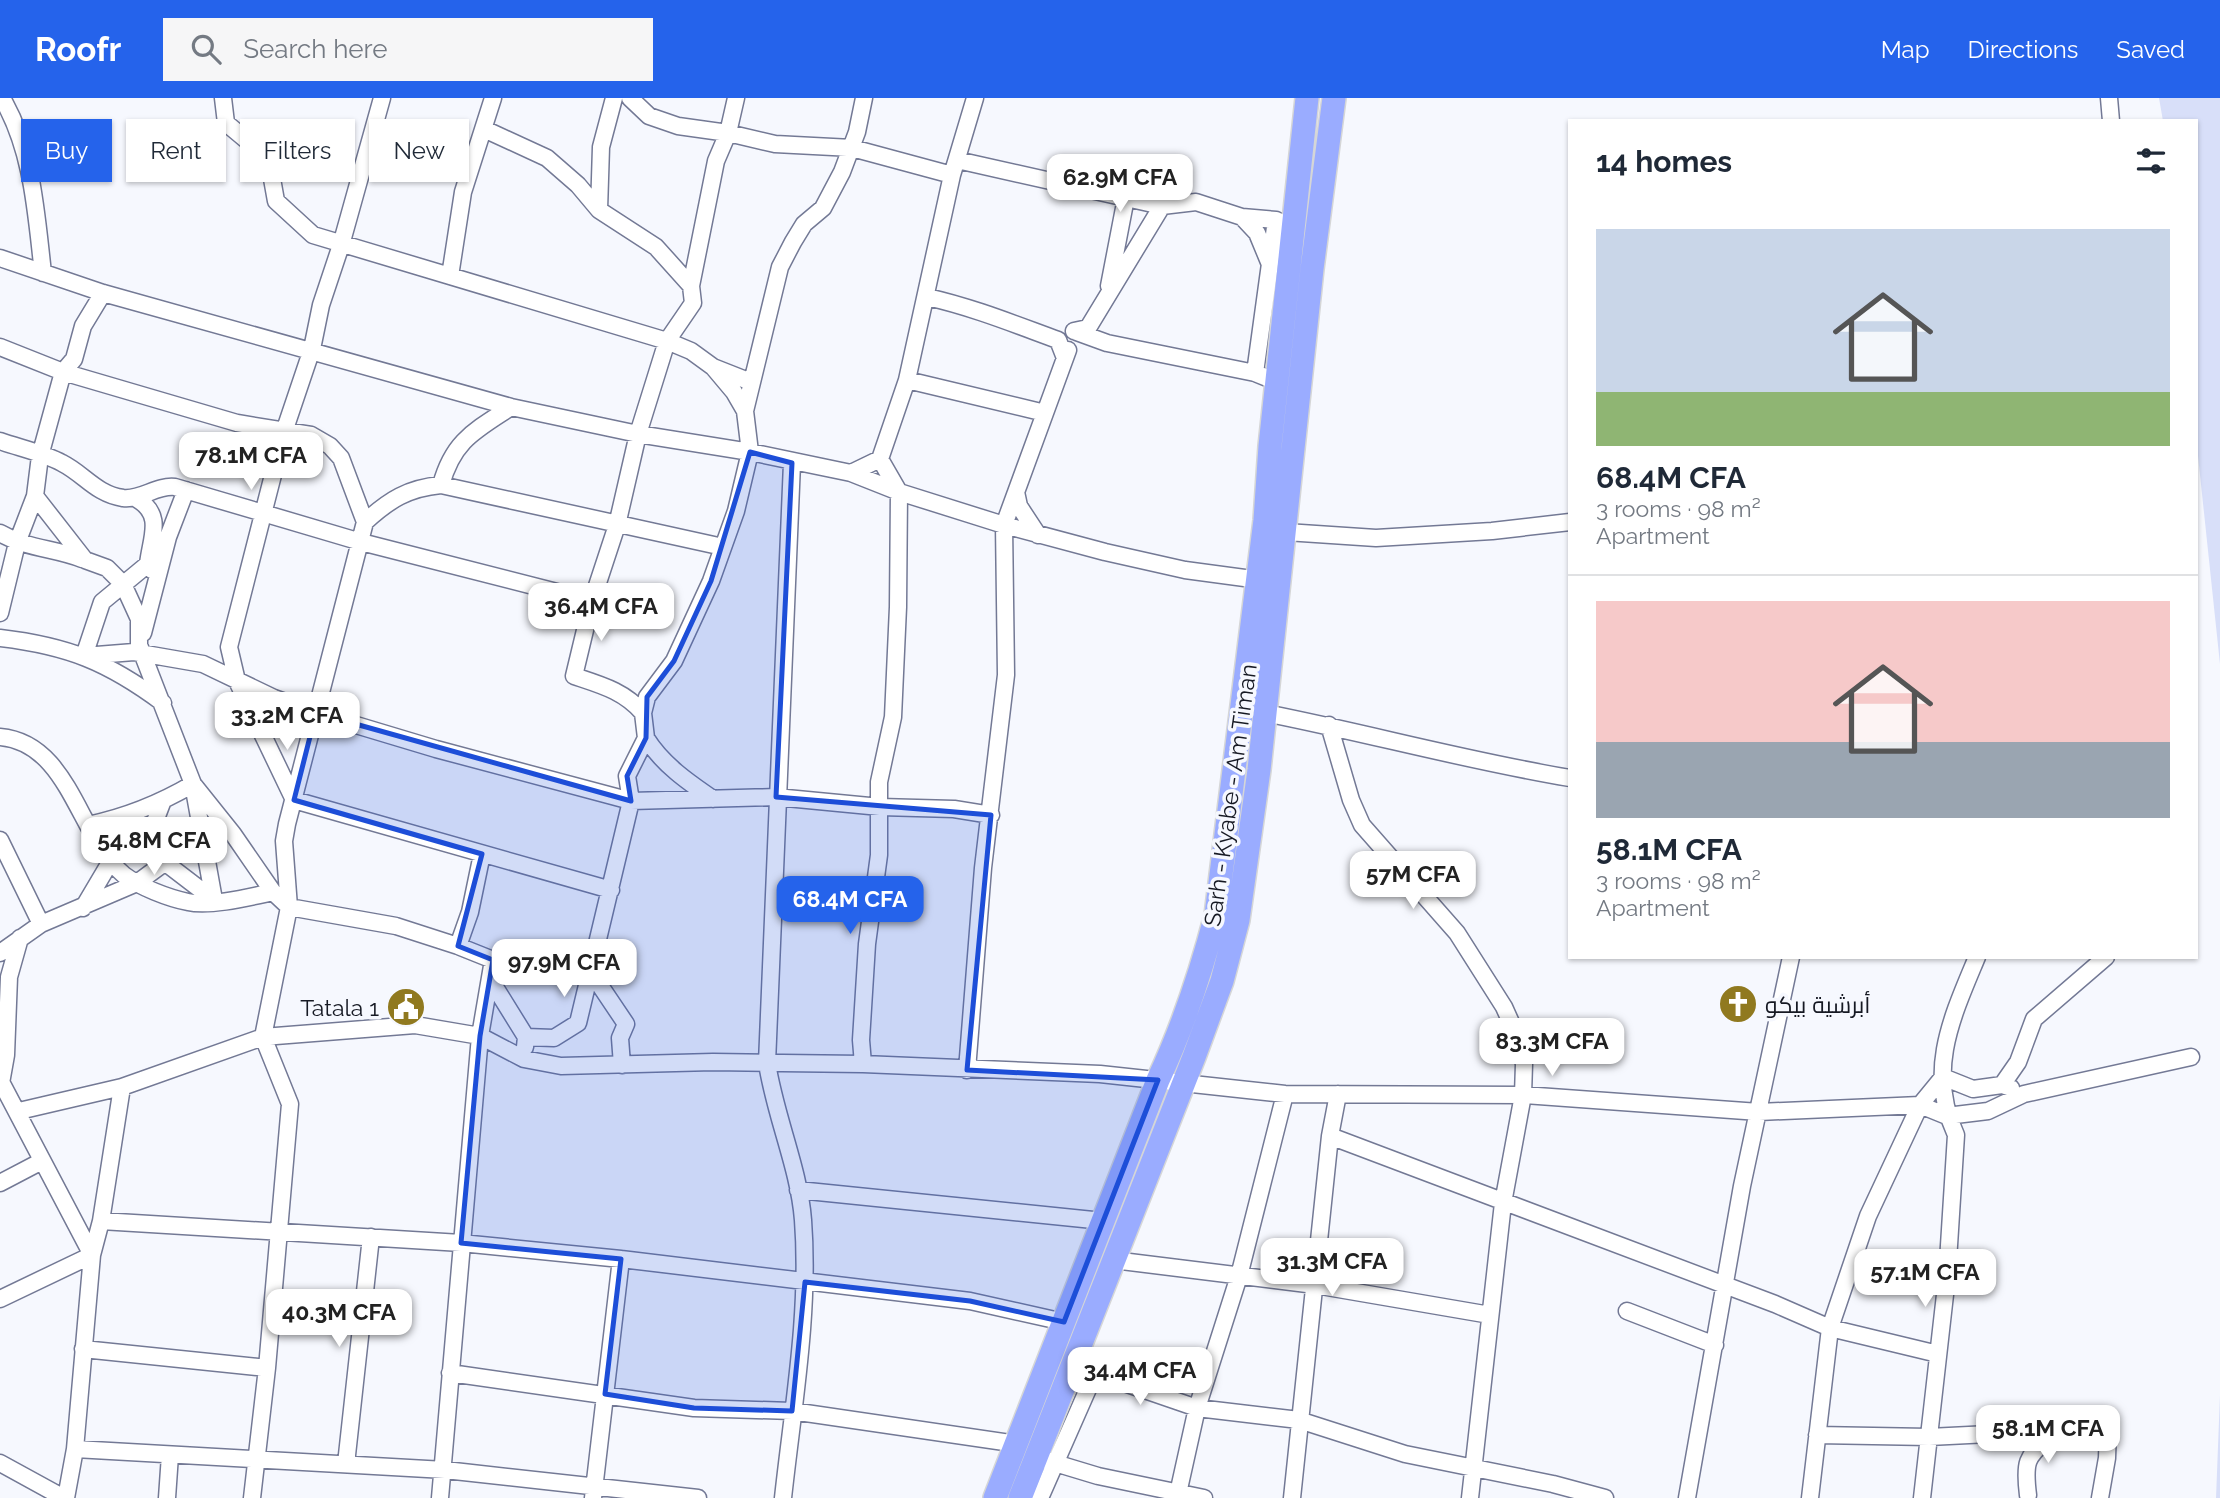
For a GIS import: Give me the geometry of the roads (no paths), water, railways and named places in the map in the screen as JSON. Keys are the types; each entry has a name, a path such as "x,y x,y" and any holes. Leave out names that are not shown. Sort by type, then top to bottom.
{"highway":[{"name":"Sarh - Kyabe - Am Timan","path":"995,1498 1036,1455 1066,1412 1112,1260 1222,981 1238,920 1265,713 1285,224 1307,98"},
{"name":"Sarh - Kyabe - Am Timan","path":"1020,1498 1036,1455 1064,1322 1158,1080 1173,1049 1200,974 1216,915 1269,581 1286,531 1312,269 1334,98"}],"street":[{"path":"2,98 16,122 28,162 43,273"},
{"path":"223,98 226,123 269,162 276,201 313,235 667,341 691,351 713,367 734,392 745,411"},
{"path":"210,667 229,646 284,432 312,349 321,305 382,98"},
{"path":"450,276 463,192 493,98"},
{"path":"599,210 601,148 614,98"},
{"path":"630,98 649,116 668,123 775,144 852,148 1120,195 1162,206 1196,202 1242,217 1285,224 1270,264 1255,373"},
{"path":"641,703 613,688 574,676 592,601 617,525 638,434 667,341 693,303 691,286 716,161 728,133 736,98"},
{"path":"713,799 680,776 656,753 646,738 641,703 674,661 723,547 736,511 750,452 745,411 780,267 804,224 823,208 832,193 852,148 864,98"},
{"path":"851,473 880,459 907,380 954,167 975,98"},
{"path":"2109,98 2111,119"},
{"path":"484,129 547,158 578,185 599,210 656,247 691,286"},
{"path":"1108,292 1111,262 1125,203 1120,195"},
{"path":"1074,331 1088,328 1102,309 1108,292 1162,206"},
{"path":"1242,217 1257,233 1270,264"},
{"path":"0,258 103,293 312,349 511,407 638,434 750,452 792,463 851,473 899,492 1038,535 1185,570 1269,581"},
{"path":"0,613 17,543 35,496 40,456 63,372 74,359 83,326 103,293"},
{"path":"927,297 971,307 995,319 1058,340 1065,359"},
{"path":"1102,309 1107,343"},
{"path":"1074,331 1107,343 1255,373 1277,382"},
{"path":"967,1070 983,868 991,815 996,741 1006,675 1004,525 1074,331"},
{"path":"0,347 63,372 237,423 311,435 330,446 341,458 365,522 284,841 289,907 263,1037 290,1104 267,1368 252,1498"},
{"path":"713,367 751,382"},
{"path":"907,380 1045,413"},
{"path":"441,485 448,459 460,444 511,407"},
{"path":"0,441 61,462 104,493 137,499 150,506 156,522 168,537"},
{"path":"863,1064 861,1040 867,944 879,855 881,766 894,717 899,492 880,459"},
{"path":"783,1498 805,1282 798,1190 772,1096 767,1063 792,463"},
{"path":"365,522 388,500 415,487 441,485 525,501 617,525 723,547"},
{"path":"137,499 167,486 186,490 361,542 592,601"},
{"path":"141,649 168,537 186,490"},
{"path":"1016,492 1019,506 1038,535"},
{"path":"35,496 85,560"},
{"path":"156,522 149,558 158,582"},
{"path":"1286,531 1376,538 1492,531 1568,522"},
{"path":"0,533 17,543 40,551 65,552 107,568 123,584 139,619 141,649 193,785 214,900"},
{"path":"84,656 102,602 168,537"},
{"path":"0,638 44,643 84,656 123,674 163,703"},
{"path":"229,646 237,681 294,800 611,890"},
{"path":"84,656 141,649 210,667 316,713 436,749 631,801 776,797 880,807 954,809 991,815"},
{"path":"1265,713 1329,725 1479,763 1568,778"},
{"path":"1329,725 1351,800 1363,825 1457,933 1504,1007 1517,1036 1524,1064 1523,1095 1503,1203 1470,1498"},
{"path":"0,737 18,738 34,747 63,781 88,825 122,873 137,883 190,902 273,892"},
{"path":"526,1037 554,1038 578,1023 631,801 627,776 646,738"},
{"path":"88,825 126,817 162,803 193,785"},
{"path":"193,785 273,892 289,907 396,926 493,960 589,969"},
{"path":"83,908 112,859 155,824 162,803"},
{"path":"126,817 144,832 167,864 214,900"},
{"path":"0,953 41,924 137,883 167,864 221,821"},
{"path":"0,841 41,924"},
{"path":"458,946 470,912 482,853"},
{"path":"20,939 9,977 6,1055 1,1082 19,1111 92,1255"},
{"path":"1687,1498 1727,1287 1742,1186 1791,959"},
{"path":"1922,1498 1947,1277 1956,1135 1947,1116 1943,1077 1944,1041 1976,959"},
{"path":"2002,1085 2018,1062 2034,1019 2104,959"},
{"path":"440,1498 445,1470 450,1373 480,1036 493,960"},
{"path":"589,969 626,1024 620,1038 622,1065"},
{"path":"491,979 526,1037 524,1059"},
{"path":"19,1111 122,1087 263,1037 415,1025 480,1036 524,1059 561,1066 863,1064 1100,1074 1182,1085 1285,1094 1523,1095 1759,1112 1920,1105 1947,1116 1988,1111 2024,1094 2192,1056"},
{"path":"554,1038 561,1066"},
{"path":"1943,1077 1973,1089 2002,1085 2024,1094"},
{"path":"1810,1498 1830,1328 1868,1216 1920,1105 1943,1077"},
{"path":"0,1463 65,1498 75,1449 92,1255 102,1221 122,1087"},
{"path":"1973,1089 1988,1111"},
{"path":"1178,1495 1196,1408 1239,1276 1285,1094"},
{"path":"1292,1498 1330,1136 1338,1094"},
{"path":"1330,1136 1830,1328 1938,1354"},
{"path":"0,1183 42,1161"},
{"path":"798,1190 1103,1221"},
{"path":"102,1221 461,1243 621,1259 970,1301 1064,1322"},
{"path":"346,1464 371,1237"},
{"path":"0,1300 92,1255"},
{"path":"594,1493 621,1259"},
{"path":"1112,1260 1315,1285 1490,1315"},
{"path":"1627,1311 1715,1345"},
{"path":"83,1349 267,1368"},
{"path":"450,1373 694,1408 792,1411 1036,1455 1098,1476 1178,1495 1204,1498"},
{"path":"1066,1412 1095,1373 1196,1408 1299,1420 1405,1454 1553,1484 1605,1498"},
{"path":"1817,1435 1929,1437 2108,1428 2107,1458 2100,1498"},
{"path":"2028,1495 2024,1469 2027,1460 2056,1430"},
{"path":"75,1449 445,1470 594,1493 698,1498"},
{"path":"167,1498 170,1455"},
{"path":"1036,1455 1040,1498"}],"place":[{"name":"أبرشية بيكو","path":"1738,1004"},
{"name":"Tatala 1","path":"406,1007"}]}
